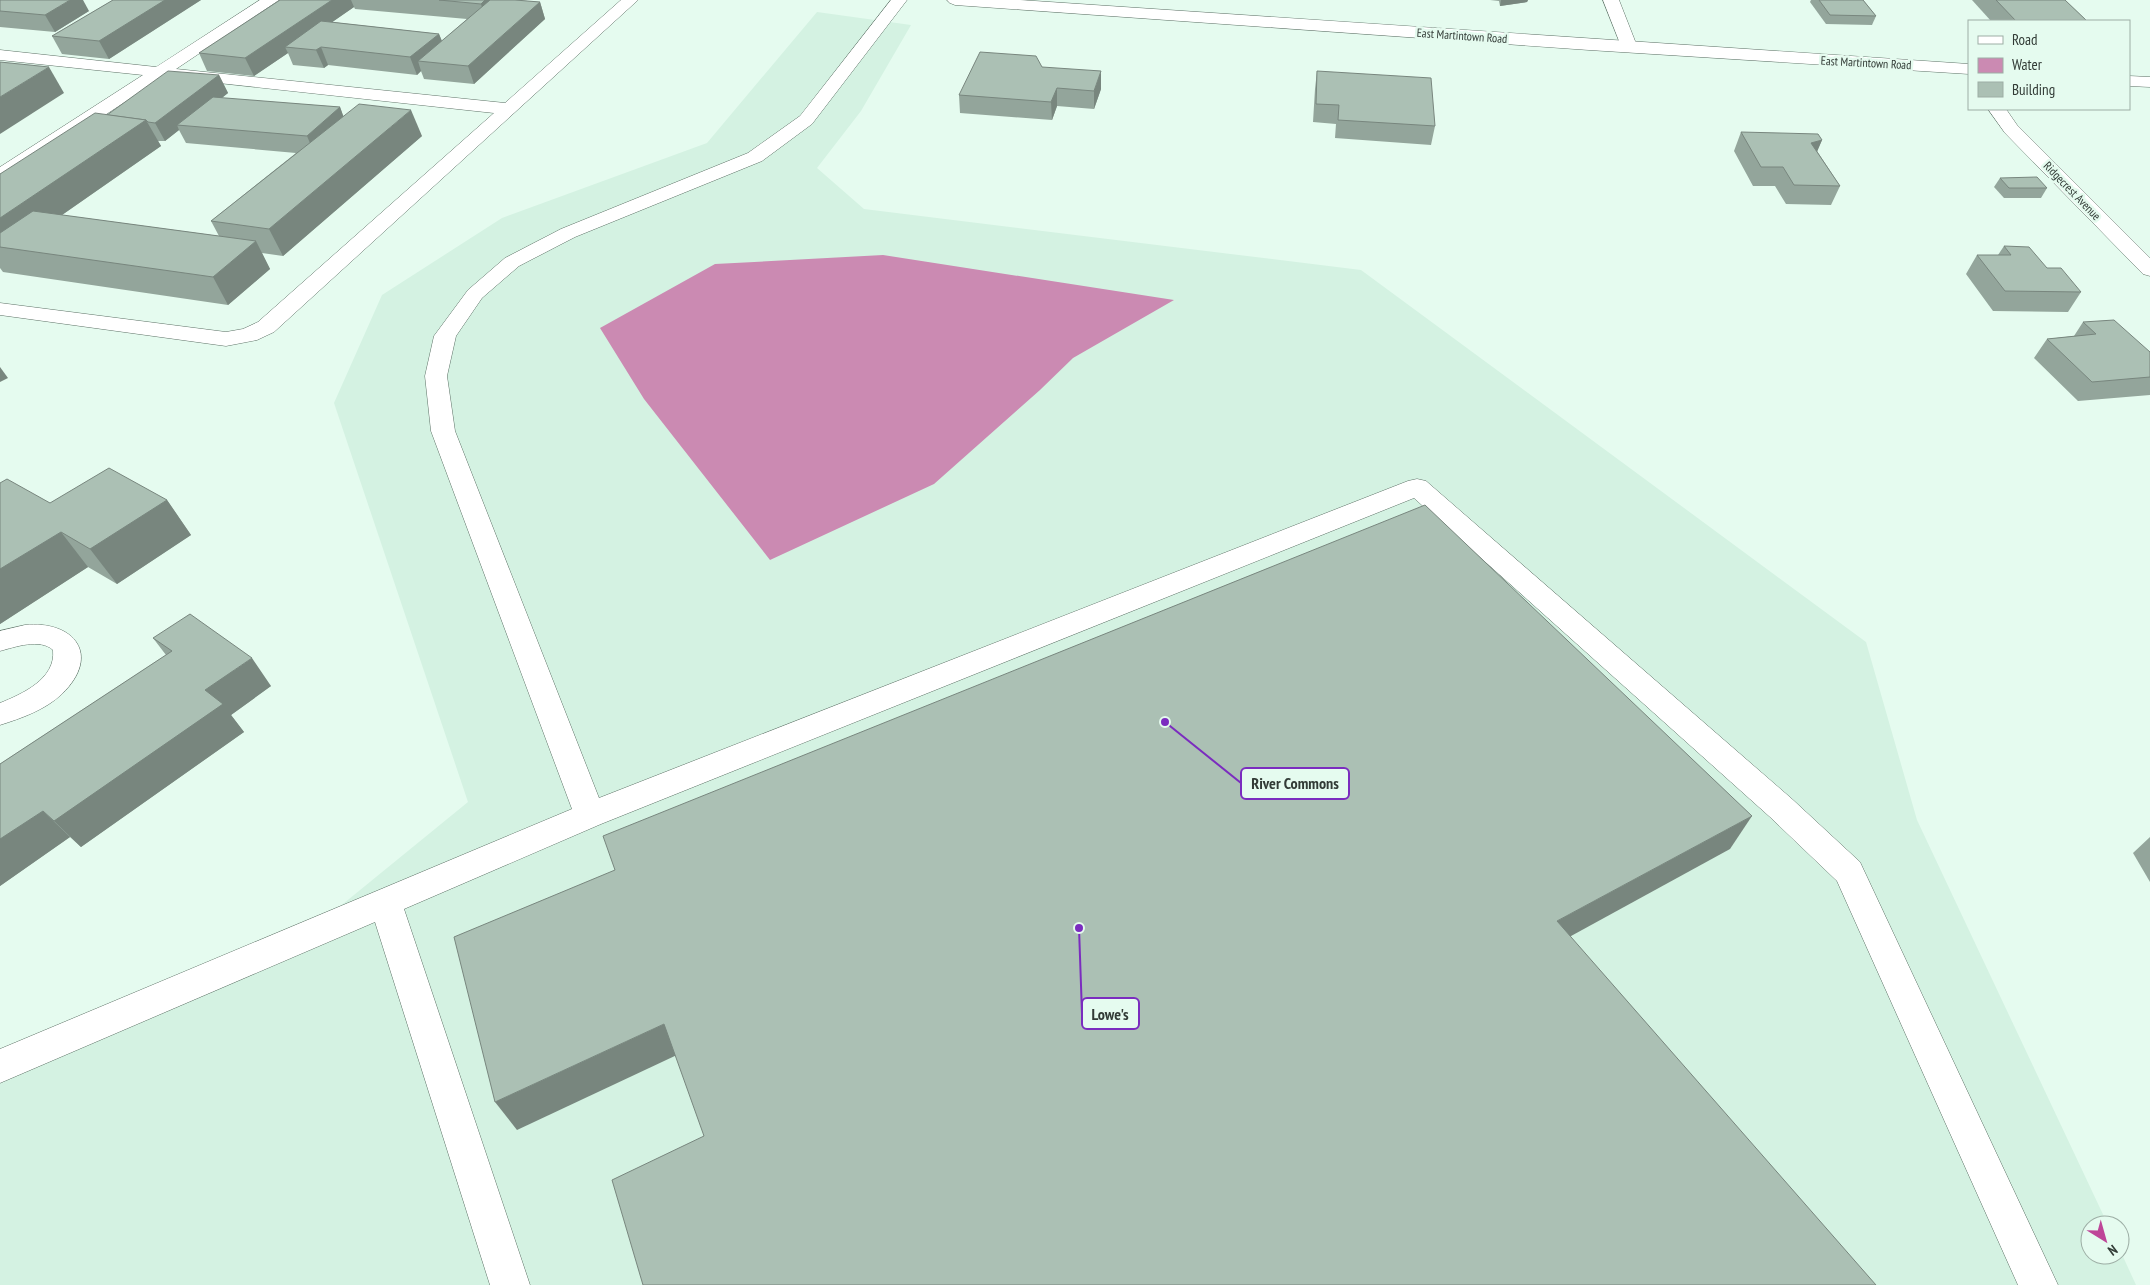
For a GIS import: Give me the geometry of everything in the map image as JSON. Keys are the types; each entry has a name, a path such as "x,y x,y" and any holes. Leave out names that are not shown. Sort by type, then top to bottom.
{"main road":[{"path":"0,175 271,0"},
{"path":"0,309 226,339 249,335 266,327 630,0"},
{"path":"590,815 444,431 436,376 445,336 475,294 512,262 568,233 755,156 806,120 899,0"},
{"name":"East Martintown Road","path":"955,0 1496,39 1968,69"},
{"path":"1611,0 1629,46"},
{"path":"0,55 508,109"},
{"path":"2130,81 2150,82"},
{"name":"Ridgecrest Avenue","path":"1998,110 2012,129 2150,270"},
{"path":"0,1066 590,815 1417,487 1781,808 1849,872 2038,1285"},
{"path":"0,641 33,634 50,636 62,641 68,652 68,662 62,674 52,686 20,708 0,714"},
{"path":"385,902 510,1285"}],"shaded area":[{"path":"817,12 911,25 861,111 817,168 864,209 1361,270 1866,642 1917,820 2103,1215 2080,1215 2080,1265 2127,1265 2136,1285 0,1285 0,1054 338,908 468,802 334,403 382,295 502,218 707,143"}],"water":[{"path":"883,255 1174,300 1073,358 1040,390 934,484 770,560 644,399 600,328 715,264"}],"building":[{"path":"0,0 70,0 45,15 0,11"},
{"path":"113,0 165,0 99,41 52,36"},
{"path":"280,0 332,0 245,58 199,53"},
{"path":"439,0 485,0 481,4"},
{"path":"490,0 540,2 468,66 418,61"},
{"path":"1819,0 1863,0 1876,16 1830,15"},
{"path":"1996,0 2065,0 2086,20 2015,20"},
{"path":"321,21 439,34 410,57 321,47 316,50 285,47"},
{"path":"980,52 1036,56 1042,67 1101,71 1094,91 1057,88 1051,102 959,95"},
{"path":"0,62 49,67 0,97"},
{"path":"168,71 219,75 155,123 107,115"},
{"path":"1317,71 1431,78 1435,126 1338,120 1339,105 1316,104"},
{"path":"213,97 340,107 307,136 177,125"},
{"path":"359,104 411,110 269,229 211,221"},
{"path":"95,113 146,120 0,218 0,174"},
{"path":"1741,132 1818,134 1822,140 1811,143 1840,186 1794,185 1783,167 1761,167"},
{"path":"2037,177 2047,188 2009,188 2000,178"},
{"path":"33,211 256,241 213,277 0,247 0,233"},
{"path":"2004,246 2029,247 2047,268 2061,268 2081,292 2005,291 1977,255 2011,255"},
{"path":"2114,320 2150,352 2150,377 2092,382 2047,339 2096,334 2083,322"},
{"path":"109,468 167,500 90,549 61,532 0,569 0,483 7,479 50,503"},
{"path":"1425,505 1752,816 1557,921 1876,1285 643,1285 612,1180 704,1136 664,1024 495,1102 454,937 615,870 603,836"},
{"path":"190,614 252,658 205,690 223,704 54,821 43,811 0,839 0,764 172,651 153,638"}],"place":[{"name":"River Commons","path":"1165,722"},
{"name":"Lowe's","path":"1079,928"}]}
